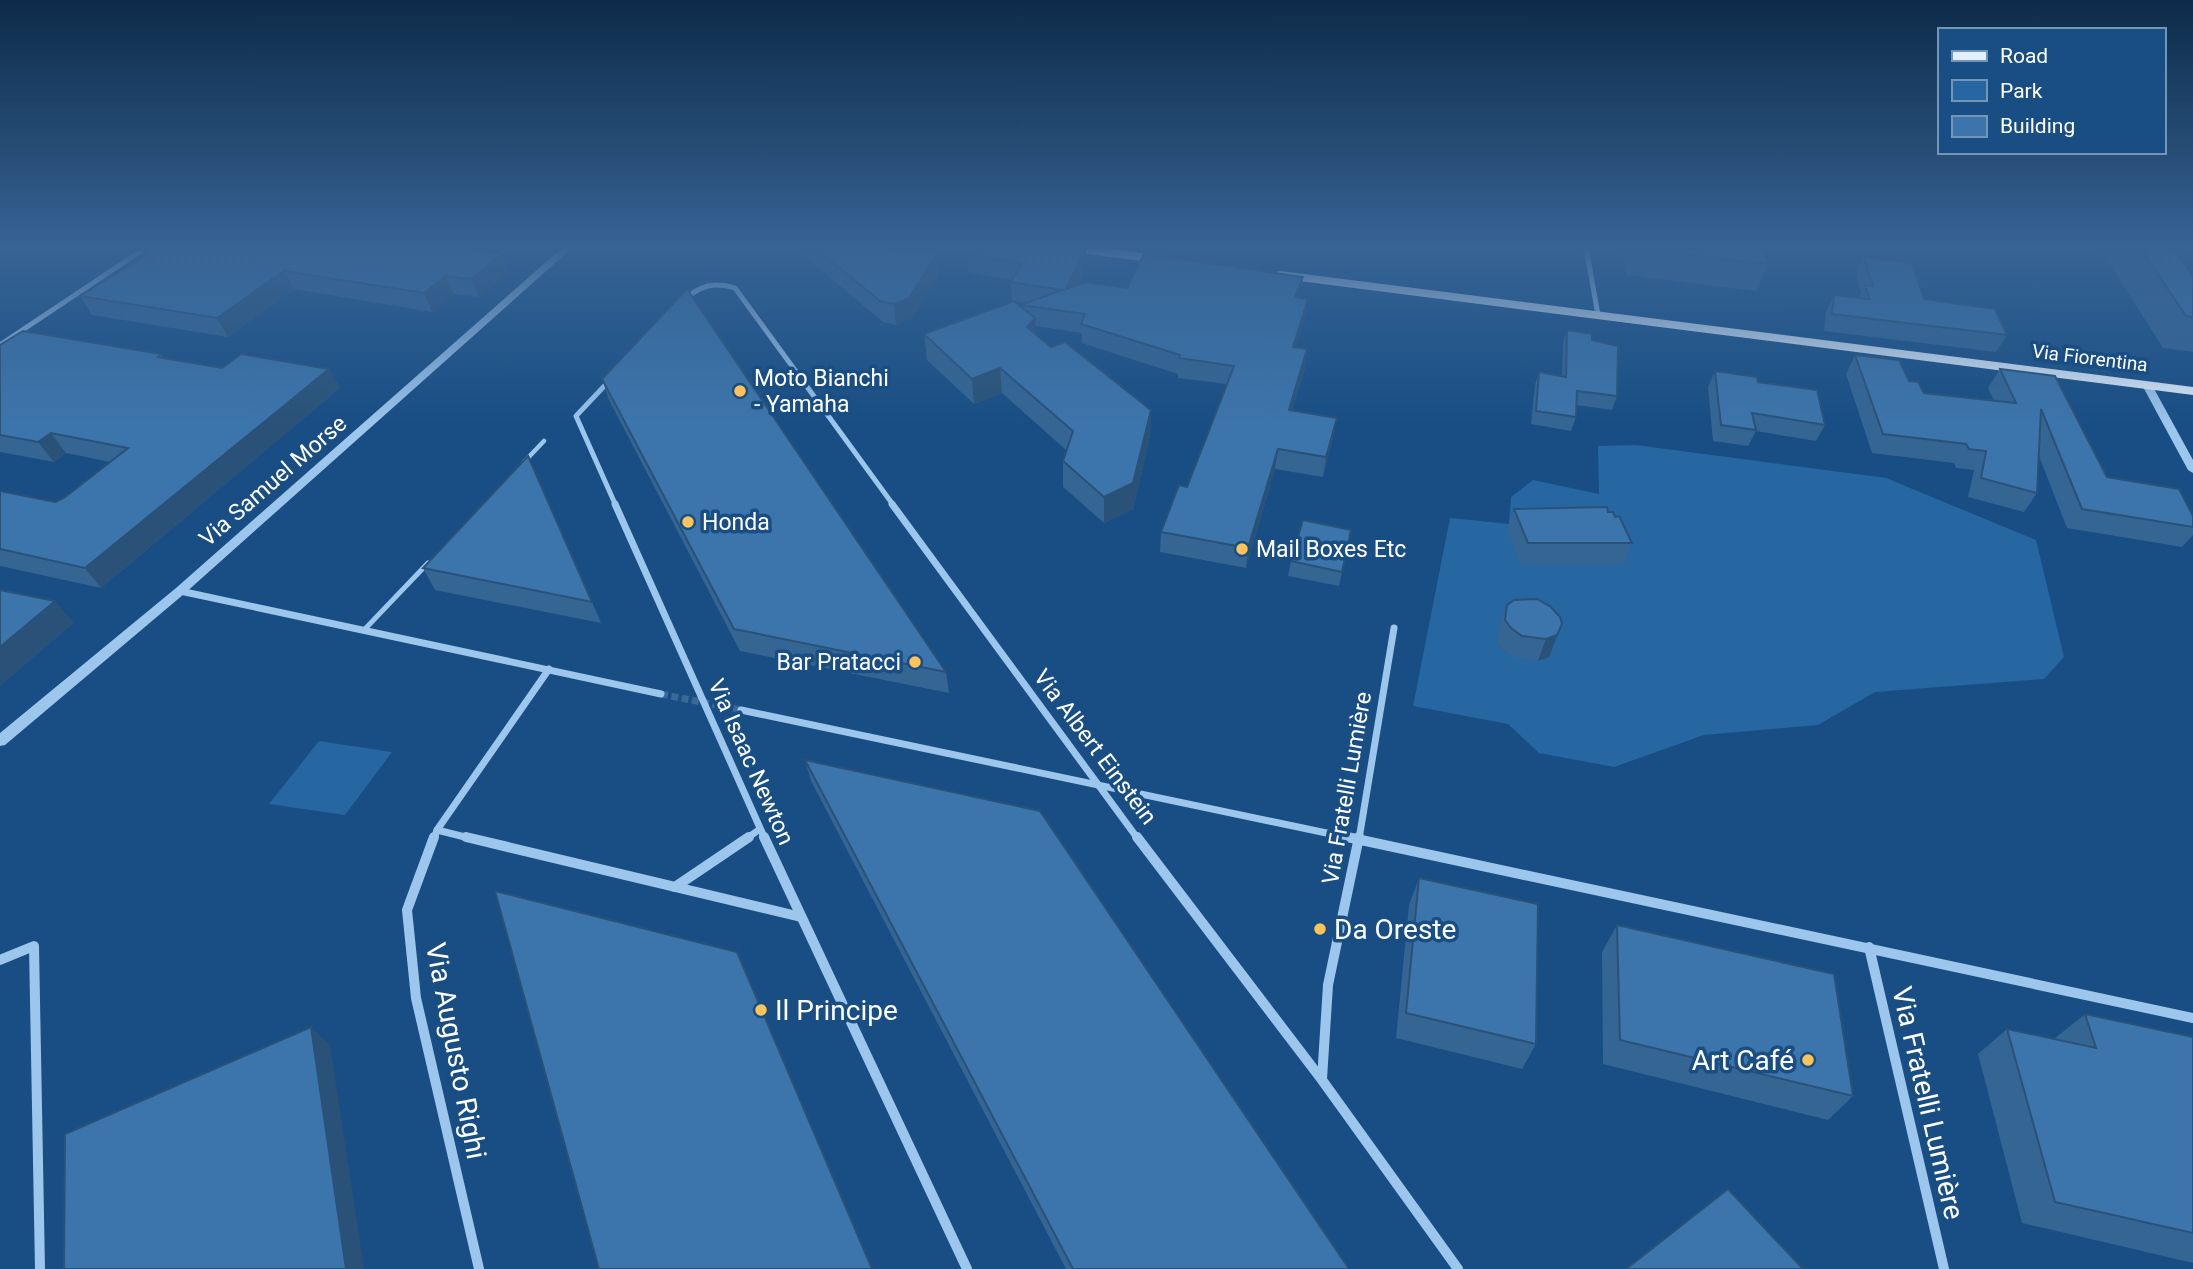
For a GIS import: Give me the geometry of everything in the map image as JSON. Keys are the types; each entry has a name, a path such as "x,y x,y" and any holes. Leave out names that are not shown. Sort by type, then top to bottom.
{"main road":[{"name":"Via Fiorentina","path":"1529,306 2193,391"}],"street":[{"path":"0,345 58,306"},
{"name":"Via Samuel Morse","path":"0,741 180,591 502,306"},
{"name":"Via Albert Einstein","path":"748,306 1096,783 1322,1080 1458,1269"},
{"path":"1596,306 1598,315"},
{"name":"Via Isaac Newton","path":"613,376 576,416 760,830 967,1269"},
{"path":"2147,385 2193,470"},
{"path":"180,591 661,694"},
{"name":"Via Fratelli Lumière","path":"1322,1080 1328,985 1359,838 1394,628"},
{"name":"Via Augusto Righi","path":"479,1269 416,998 407,910 437,830 549,669"},
{"path":"741,710 1359,838 2193,1016"},
{"path":"437,830 801,917"},
{"path":"675,887 760,830"},
{"path":"0,960 34,946 40,1269"},
{"name":"Via Fratelli Lumière","path":"1869,947 1944,1269"}],"lane":[{"path":"515,471 544,441"},
{"path":"364,630 430,561"}],"green space":[{"path":"1636,445 1886,478 2036,540 2064,657 2044,679 1875,692 1818,725 1704,735 1614,767 1539,753 1508,724 1413,706 1450,518 1509,524 1511,497 1533,480 1599,494 1598,446"},
{"path":"319,741 392,752 345,815 269,804"}],"building":[{"path":"144,306 234,306 217,318"},
{"path":"671,306 699,306 946,672 734,629 602,379"},
{"path":"1000,306 1020,306 1035,318 1027,327 1051,347 1065,342 1151,410 1133,483 1104,497 1063,461 1073,431 1000,368 972,379 924,334"},
{"path":"1030,306 1306,306 1293,347 1307,349 1289,410 1337,418 1326,457 1278,449 1248,548 1161,532 1179,485 1187,487 1234,366 1179,358 1180,355 1081,324 1085,314"},
{"path":"1833,306 1975,306 1995,309 2007,335 1832,314"},
{"path":"2179,306 2193,306 2193,317 2186,316"},
{"path":"1567,330 1592,334 1592,340 1618,346 1617,396 1577,391 1576,417 1536,411 1539,372 1566,377"},
{"path":"23,331 161,354 158,357 222,368 241,354 329,369 85,568 0,549 0,491 55,502 64,498 128,448 51,433 38,442 0,435 0,345"},
{"path":"1855,355 1899,360 1909,381 1918,382 1924,393 2016,403 2000,369 2055,376 2107,477 2179,489 2193,516 2193,527 2082,509 2041,409 2037,493 1981,478 1986,451 1969,449 1966,444 1883,434"},
{"path":"1715,371 1757,377 1758,382 1817,390 1825,425 1752,413 1756,430 1721,425"},
{"path":"528,456 592,602 423,568"},
{"path":"1607,507 1608,512 1613,512 1615,517 1619,516 1632,543 1528,543 1514,509"},
{"path":"1303,520 1351,530 1342,572 1291,561"},
{"path":"0,590 55,601 0,647"},
{"path":"1537,599 1551,607 1560,617 1562,624 1557,635 1546,639 1522,636 1505,620 1507,605 1514,600"},
{"path":"805,760 1040,811 1349,1269 1073,1269"},
{"path":"1419,878 1538,904 1536,1044 1406,1013"},
{"path":"495,891 737,952 872,1269 599,1269"},
{"path":"1617,925 1834,974 1853,1096 1620,1040"},
{"path":"2085,1014 2193,1037 2193,1233 2055,1202 2007,1029 2096,1048"},
{"path":"311,1027 346,1269 64,1269 65,1134"},
{"path":"1728,1189 1803,1269 1626,1269"}],"tunnel":[{"path":"661,694 741,710"}],"place":[{"name":"Moto Bianchi - Yamaha","path":"740,391"},
{"name":"Honda","path":"688,522"},
{"name":"Mail Boxes Etc","path":"1242,549"},
{"name":"Bar Pratacci","path":"915,662"},
{"name":"Da Oreste","path":"1320,929"},
{"name":"Il Principe","path":"761,1010"},
{"name":"Art Café","path":"1808,1060"}]}
